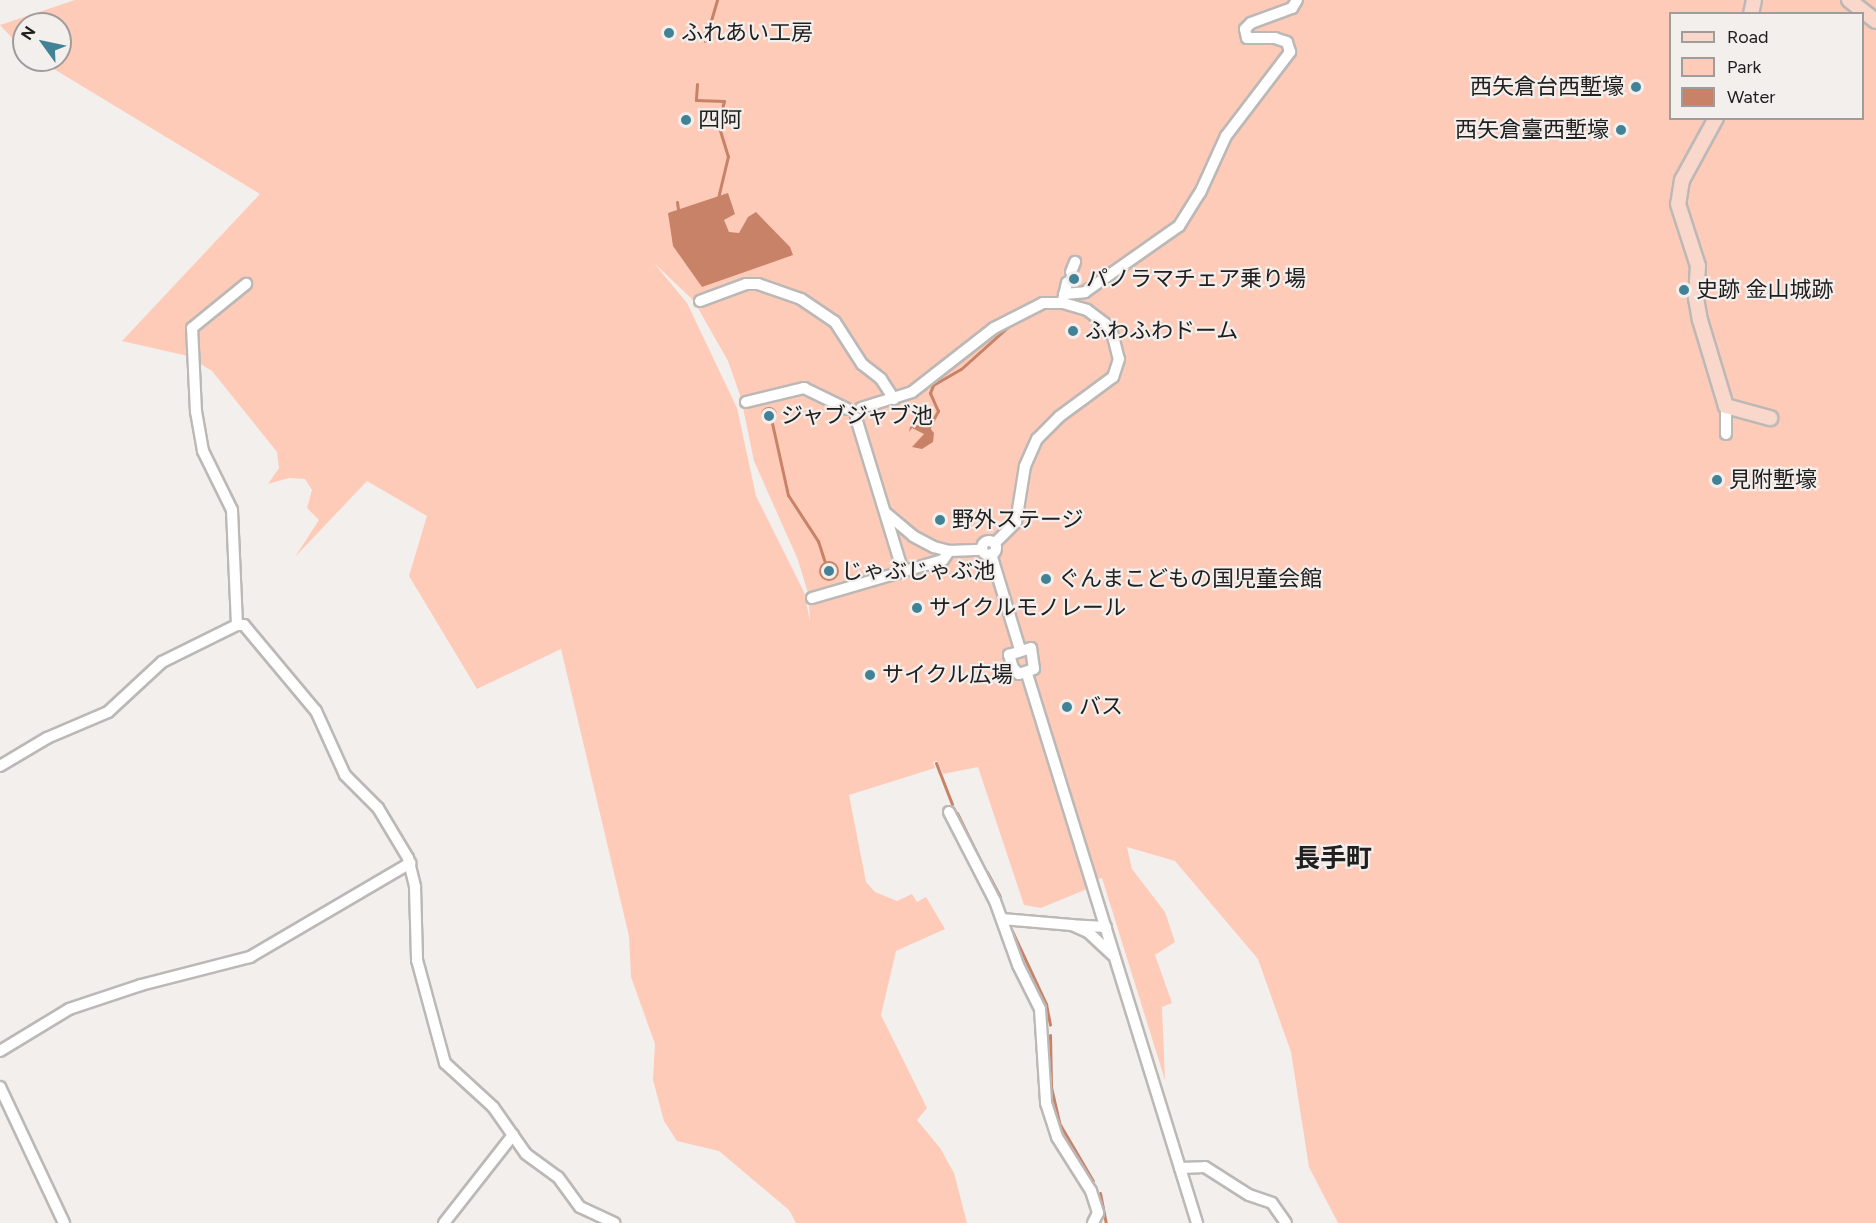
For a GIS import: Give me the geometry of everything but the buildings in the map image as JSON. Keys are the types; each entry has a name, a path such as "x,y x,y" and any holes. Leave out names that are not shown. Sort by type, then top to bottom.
{"main road":[{"path":"1849,0 1876,21"},
{"path":"1715,120 1682,180 1678,204 1698,266 1696,298 1700,320 1726,406 1770,418"}],"street":[{"path":"858,413 912,392 1009,319 1043,303 1085,292 1179,226 1200,193 1226,136 1290,52 1287,42 1247,38 1245,29 1251,23 1292,8 1297,0"},
{"path":"1063,299 1071,272"},
{"path":"237,625 232,510 203,451 195,412 192,328 246,284"},
{"path":"700,302 746,284 758,284 801,299 835,322 861,364 881,379 894,399"},
{"path":"885,512 913,536 949,551 989,549 1016,522 1024,466 1037,439 1059,417 1108,384 1117,370 1118,346 1111,328 1087,310 1063,299"},
{"path":"746,402 804,388 848,409 855,404 903,572"},
{"path":"1726,406 1726,434"},
{"path":"989,549 1019,646"},
{"path":"812,598 943,560 949,551"},
{"path":"0,766 47,738 108,712 162,662 237,625 246,627 274,665 316,711 345,775 387,820 410,863 415,887 417,960 442,1058 493,1107 526,1154 558,1177 580,1207 615,1223"},
{"path":"1027,674 1197,1223"},
{"path":"949,812 1002,919 1018,965 1040,1009 1044,1096 1052,1125 1091,1191 1096,1221"},
{"path":"0,1052 69,1009 141,985 250,957 410,863"},
{"path":"1002,919 1106,927"},
{"path":"1072,925 1088,932 1115,956"},
{"path":"0,1087 64,1223"},
{"path":"444,1223 513,1135"},
{"path":"1180,1168 1205,1167 1249,1195 1272,1203 1286,1223"}],"green space":[{"path":"75,0 1876,0 1876,1223 1338,1223 1309,1167 1291,1052 1258,959 1175,861 1127,847 1132,869 1165,912 1175,942 1155,955 1172,1003 1162,1007 1165,1080 1102,878 1085,882 1087,889 1041,908 1024,905 978,767 943,774 937,761 933,762 935,768 849,795 866,882 875,892 897,901 912,894 917,902 926,897 945,929 896,951 881,1015 927,1108 917,1120 940,1148 954,1173 967,1223 796,1223 789,1210 719,1151 677,1141 664,1121 653,1080 655,1044 631,977 629,936 561,649 477,689 409,576 427,516 367,481 295,557 319,520 307,508 312,490 305,479 289,478 268,484 279,468 277,452 212,371 188,356 122,341 260,194 59,72 72,72 72,12 39,12","holes":["654,263 694,301 728,361 741,398 754,461 798,560 808,593 810,621 804,592 756,496 737,408 687,303"]},
{"path":"12,21 12,38 0,25"}],"water":[{"path":"728,193 735,214 724,220 729,232 739,233 748,217 756,212 790,247 793,255 702,287 673,246 668,213"},
{"name":"ジャブジャブ池","path":"766,407 772,407 777,415 775,421 766,423 761,418 761,412"},
{"path":"926,423 934,433 933,442 922,449 912,447 924,434 912,428 909,432 910,427"},
{"name":"じゃぶじゃぶ池","path":"829,561 836,564 839,571 836,578 829,581 822,578 819,571 822,564"}],"waterway":[{"path":"705,41 717,0"},
{"path":"697,84 696,100 724,101 718,124 728,156 718,198"},
{"path":"677,202 678,209"},
{"path":"928,429 938,411 930,393 933,385 961,369 1012,323"},
{"path":"772,423 788,495 818,541 825,562"},
{"path":"936,763 952,804"},
{"path":"957,813 982,864"},
{"path":"987,872 1000,896"},
{"path":"1012,931 1046,1004 1050,1025"},
{"path":"1050,1035 1051,1087 1059,1123 1093,1181"},
{"path":"1100,1193 1106,1223"}],"place":[{"name":"ふれあい工房","path":"669,33"},
{"name":"西矢倉台西塹壕","path":"1636,87"},
{"name":"四阿","path":"686,120"},
{"name":"西矢倉臺西塹壕","path":"1621,130"},
{"name":"パノラマチェア乗り場","path":"1074,279"},
{"name":"史跡 金山城跡","path":"1684,290"},
{"name":"ふわふわドーム","path":"1073,331"},
{"name":"ジャブジャブ池","path":"769,416"},
{"name":"見附塹壕","path":"1717,480"},
{"name":"野外ステージ","path":"940,520"},
{"name":"じゃぶじゃぶ池","path":"829,571"},
{"name":"ぐんまこどもの国児童会館","path":"1046,579"},
{"name":"サイクルモノレール","path":"917,608"},
{"name":"サイクル広場","path":"870,675"},
{"name":"バス","path":"1067,707"}],"district":[{"name":"長手町","path":"1333,859"}]}
